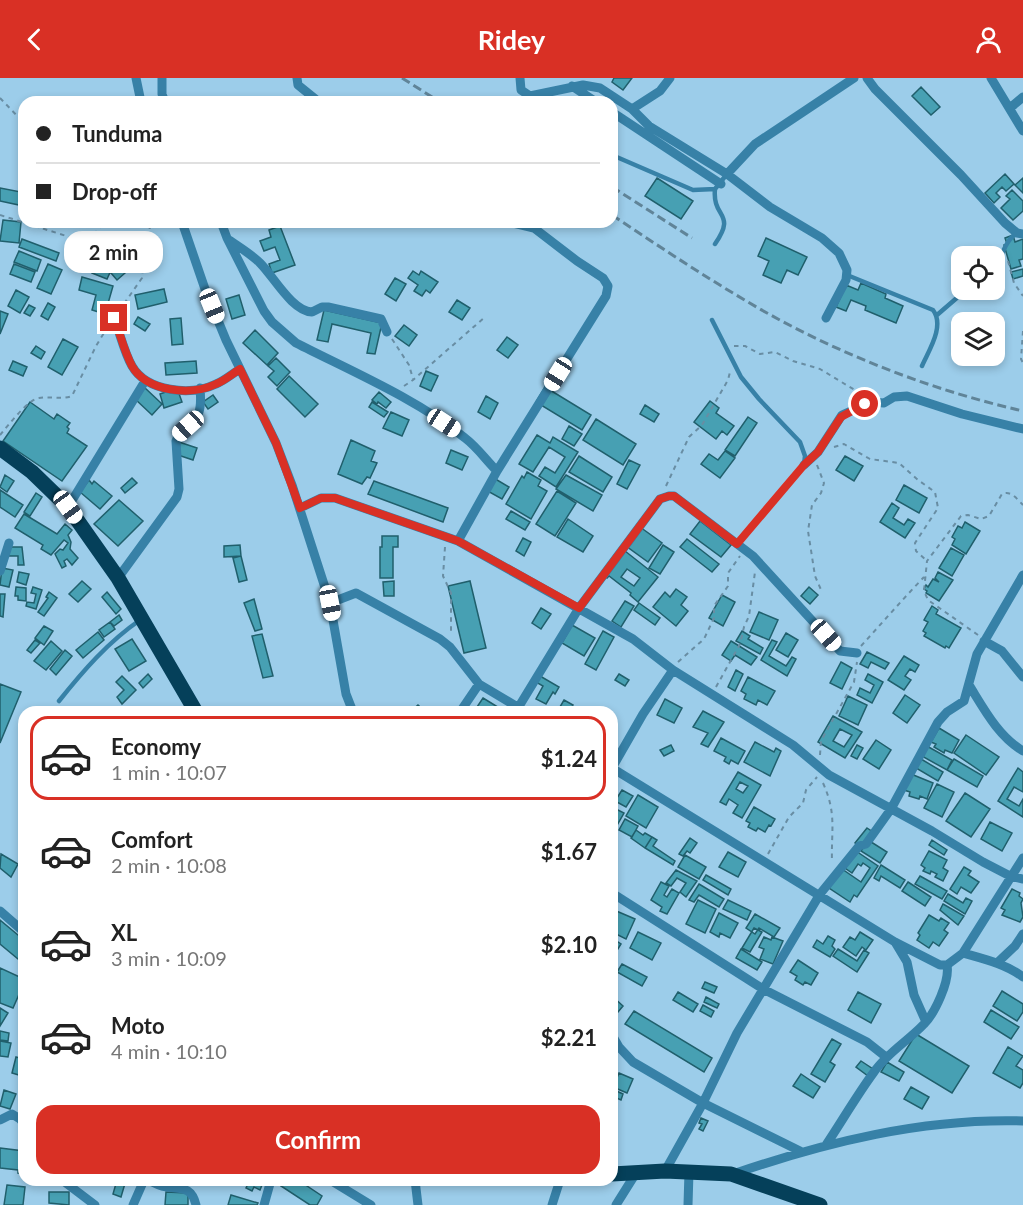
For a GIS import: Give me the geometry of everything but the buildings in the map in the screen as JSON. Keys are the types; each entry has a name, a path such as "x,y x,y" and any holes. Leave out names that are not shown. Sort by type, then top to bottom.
{"main road":[{"path":"0,448 32,472 68,507 118,578 193,706"},
{"path":"618,1174 665,1171 731,1174 820,1205"}],"street":[{"path":"136,78 140,96"},
{"path":"162,78 164,96"},
{"path":"297,78 298,85 312,96"},
{"path":"519,78 520,90 530,96 583,85 600,88 612,96"},
{"path":"632,110 660,91 670,78"},
{"path":"727,174 755,144 854,78"},
{"path":"867,78 899,114 1020,234"},
{"path":"991,78 1023,131"},
{"path":"572,86 587,96"},
{"path":"1010,108 1023,97"},
{"path":"618,100 649,126 727,174 770,207 822,238 839,253 846,265 847,275 826,318"},
{"path":"618,116 718,187"},
{"path":"184,228 205,289 276,443 300,508 330,603 346,694 351,706"},
{"path":"223,228 261,306 272,322 284,333 297,343 394,392 463,436 496,471"},
{"path":"458,541 496,471 608,290 607,282 603,278 534,228"},
{"path":"227,238 260,264 302,310 312,312 328,307 381,319 387,332"},
{"path":"114,318 132,365 145,381 159,388 200,388 215,385 240,369"},
{"path":"68,507 145,381"},
{"path":"118,578 177,497 179,489 176,441 178,435 198,417 201,404 200,388"},
{"path":"804,465 813,458 842,416 868,403 884,403 900,396 907,396 962,414 1023,429"},
{"path":"524,706 579,608 660,499 669,496 674,496 754,558 840,651 856,653"},
{"path":"300,508 321,498 335,498 458,541 633,639 672,669 793,745 823,771 1010,876 1023,879"},
{"path":"0,571 9,543"},
{"path":"665,1171 703,1103 737,1033 820,894 859,846 867,842 891,809 938,722 947,712 964,701 974,664 1023,575"},
{"path":"330,603 348,595 358,594 418,626 450,647 480,684 516,706"},
{"path":"985,641 1002,651 1023,677"},
{"path":"618,758 672,669"},
{"path":"464,706 480,684"},
{"path":"969,685 999,730 1014,746 1023,751"},
{"path":"618,772 896,942 940,965 947,965 963,953 1023,858"},
{"path":"618,897 763,989 867,1042 886,1057"},
{"path":"0,911 18,927"},
{"path":"997,963 1015,946 1023,934"},
{"path":"896,942 907,962 914,995 926,1022"},
{"path":"963,953 997,963 1023,977"},
{"path":"826,1145 874,1071 886,1057 926,1022 944,988 948,973 947,965"},
{"path":"618,1044 633,1062 703,1103 800,1151"},
{"path":"0,1120 12,1114 18,1118"},
{"path":"731,1174 800,1151 876,1133 940,1123 1023,1121"},
{"path":"688,1205 689,1172"},
{"path":"616,1205 636,1173"},
{"path":"70,1186 96,1205"},
{"path":"133,1205 141,1186"},
{"path":"163,1186 188,1190 194,1196 196,1205"},
{"path":"264,1205 269,1186"},
{"path":"340,1186 371,1205"},
{"path":"416,1186 418,1205"},
{"path":"552,1205 558,1186"}],"lane":[{"path":"618,159 693,190 718,187"},
{"path":"715,244 724,231 726,223 715,202 718,187 727,174"},
{"path":"1005,249 1009,240 1020,234"},
{"path":"847,275 933,310 937,315 938,326 922,366"},
{"path":"937,315 954,300"},
{"path":"712,320 741,377 800,442 805,456 804,465 741,547"},
{"path":"59,701 103,651 125,630 142,619"}],"path":[{"path":"0,98 18,117"},
{"path":"0,215 18,221"},
{"path":"42,228 80,240 93,236 99,228"},
{"path":"0,435 32,400 41,397 65,399 72,396 96,346 142,278 150,228"},
{"path":"1005,249 1014,283 1023,296"},
{"path":"394,392 413,380 485,317"},
{"path":"1023,331 1021,359 1023,363"},
{"path":"387,332 409,365 413,380"},
{"path":"725,347 745,346 760,354 774,352 820,369 869,398"},
{"path":"660,499 689,437 702,425 728,381 733,362"},
{"path":"830,450 837,445 844,444 870,459 895,461 935,492 938,507 915,543 916,551 927,561"},
{"path":"813,458 824,483 821,493 812,505 808,535 815,576 822,592"},
{"path":"985,641 928,600 924,591 927,561 961,516 986,518 1002,494 1007,492 1023,505"},
{"path":"446,537 443,576 451,593 450,647"},
{"path":"672,669 704,639 714,618 714,606 728,586 728,573 741,547"},
{"path":"711,694 740,644 749,616 754,558"},
{"path":"814,761 820,755 821,742 854,682 858,665 856,653 894,607 924,577"},
{"path":"764,862 789,817 803,803 806,790 823,771"},
{"path":"823,771 823,781 829,795 834,820 832,858 834,878"}],"railway":[{"path":"402,78 430,96"},
{"path":"618,191 692,238"},
{"path":"618,219 747,302 828,344 924,383 1023,411"}],"route":[{"path":"114,318 132,365 145,381 159,388 186,390 215,385 240,369 276,443 300,508 321,498 335,498 458,541 579,608 660,499 674,496 737,544 804,465 818,452 841,417 865,404"}]}
